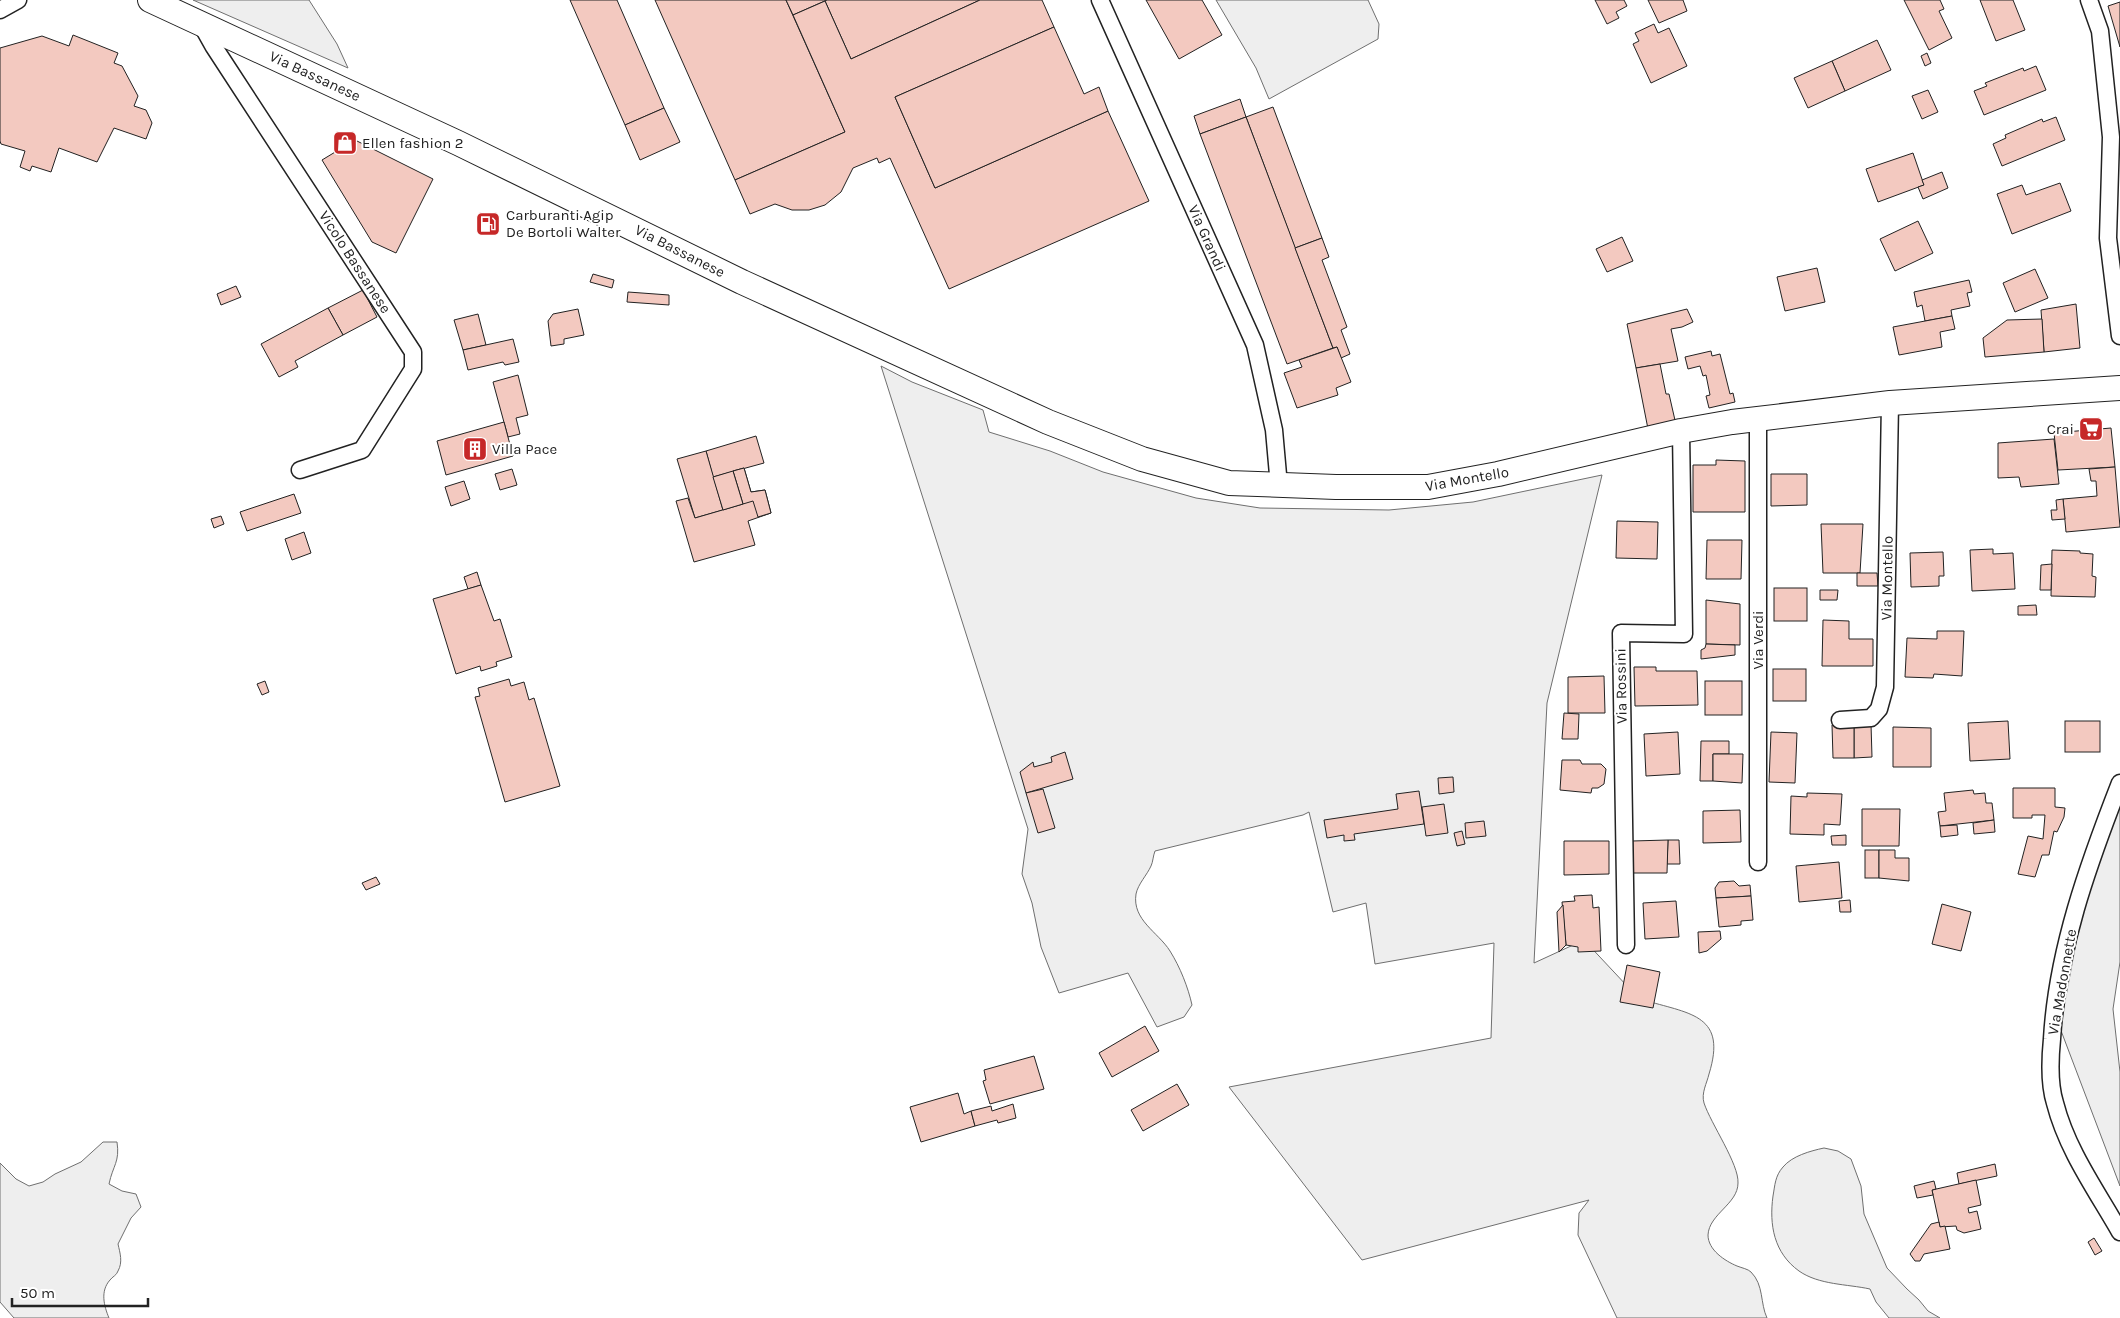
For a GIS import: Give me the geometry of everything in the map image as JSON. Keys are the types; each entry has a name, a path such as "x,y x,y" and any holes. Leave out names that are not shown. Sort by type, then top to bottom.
{"main road":[{"name":"Via Bassanese","path":"150,0 467,147 742,282 1048,422"},
{"name":"Via Montello","path":"1048,422 1142,460 1229,483 1279,486 1428,487 1498,474 1681,431 1758,418 1890,403 2120,388"}],"street":[{"path":"0,10 18,0"},
{"name":"Via Grandi","path":"1100,0 1255,345 1274,430 1279,486"},
{"path":"2089,0 2100,30 2111,137 2108,238 2120,336"},
{"name":"Vicolo Bassanese","path":"200,22 413,352 413,369 362,450 300,470"},
{"name":"Via Montello","path":"1840,720 1872,718 1878,709 1885,687 1890,403"},
{"name":"Via Verdi","path":"1758,418 1758,862"},
{"name":"Via Rossini","path":"1626,945 1621,633 1684,634 1681,431"},
{"name":"Via Madonnette","path":"2120,783 2087,869 2074,916 2053,1014 2050,1060 2054,1102 2068,1141 2120,1232"}],"shaded area":[{"path":"193,0 309,0 337,44 348,68"},
{"path":"1216,0 1368,0 1379,24 1378,39 1269,99 1256,68"},
{"path":"881,366 912,382 983,410 989,432 1050,451 1103,472 1196,498 1260,508 1389,510 1473,502 1602,475 1547,703 1534,963 1584,940 1643,1003 1647,1001 1691,1015 1702,1021 1709,1029 1713,1040 1713,1055 1703,1099 1730,1155 1738,1183 1733,1197 1713,1221 1708,1235 1709,1240 1714,1250 1723,1258 1732,1264 1748,1270 1755,1277 1760,1288 1767,1318 1617,1318 1578,1235 1579,1213 1589,1200 1362,1260 1229,1087 1491,1038 1494,943 1375,964 1366,903 1333,912 1309,812 1155,851 1151,866 1137,890 1136,903 1142,918 1170,951 1183,977 1192,1005 1184,1017 1157,1027 1128,973 1059,993 1041,947 1032,903 1022,874 1028,829"},
{"path":"2120,797 2120,962 2113,1009 2120,1072 2120,1186 2060,1028 2082,911"},
{"path":"103,1142 117,1142 118,1149 117,1159 109,1184 122,1191 136,1194 141,1207 131,1218 118,1244 121,1258 120,1268 105,1289 104,1304 109,1318 14,1318 0,1302 0,1163 16,1179 29,1186 43,1182 81,1162"},
{"path":"1824,1148 1838,1151 1851,1159 1861,1186 1864,1214 1887,1268 1928,1311 1940,1318 1889,1318 1876,1302 1870,1289 1833,1283 1807,1276 1784,1256 1775,1238 1772,1217 1773,1196 1777,1177 1780,1170 1791,1160 1807,1152"}],"building":[{"path":"570,0 617,0 664,108 625,125"},
{"path":"655,0 786,0 845,132 735,180"},
{"path":"786,0 827,0 793,15"},
{"path":"980,0 851,59 825,1"},
{"path":"980,0 1042,0 1054,27 895,97 935,188 1108,111 1149,201 949,289 890,158 879,163 877,158 853,168 841,192 825,205 809,210 792,210 775,204 750,214 735,180 845,132 793,15 825,1 851,59"},
{"path":"1146,0 1202,0 1222,35 1179,59"},
{"path":"1595,0 1624,0 1627,6 1616,12 1619,18 1607,24"},
{"path":"1648,0 1683,0 1687,11 1659,23"},
{"path":"1904,0 1940,0 1944,9 1939,11 1952,38 1929,50"},
{"path":"1980,0 2013,0 2025,30 1996,41"},
{"path":"2120,2 2120,47 2108,6"},
{"path":"1654,24 1658,33 1669,28 1687,66 1651,83 1633,44 1639,41 1635,33"},
{"path":"1054,27 1084,94 1099,87 1108,111 935,188 895,97"},
{"path":"73,35 118,53 114,63 122,66 138,96 134,106 146,110 152,123 146,139 114,128 97,162 59,148 51,172 32,166 30,171 20,167 25,151 1,144 0,141 0,48 42,36 69,46"},
{"path":"1877,40 1891,70 1845,91 1832,61"},
{"path":"1927,53 1931,63 1925,66 1921,56"},
{"path":"1832,61 1845,91 1808,108 1794,78"},
{"path":"2036,66 2046,90 1984,115 1974,91 1987,86 1985,83 2023,68 2024,71"},
{"path":"1928,90 1938,112 1922,119 1912,96"},
{"path":"1240,99 1246,117 1200,134 1194,116"},
{"path":"1273,107 1322,238 1295,248 1246,117"},
{"path":"664,108 680,142 640,160 625,125"},
{"path":"1246,117 1333,348 1287,364 1200,134"},
{"path":"2056,117 2065,140 2002,166 1993,144 2006,138 2005,135 2042,119 2043,122"},
{"path":"355,140 433,179 396,253 372,242 322,160"},
{"path":"1913,153 1924,185 1878,202 1866,169"},
{"path":"1942,172 1948,188 1923,199 1918,187 1924,185 1922,180"},
{"path":"2060,183 2071,211 2012,234 1997,194 2022,185 2026,195"},
{"path":"1918,221 1933,253 1895,271 1880,239"},
{"path":"1622,237 1633,261 1607,272 1596,249"},
{"path":"1322,238 1329,257 1322,260 1347,327 1341,330 1350,354 1341,358 1337,347 1333,348 1295,248"},
{"path":"1817,268 1825,302 1785,311 1777,277"},
{"path":"2035,269 2048,298 2015,312 2003,283"},
{"path":"593,274 614,280 612,288 590,282"},
{"path":"1969,280 1972,292 1967,293 1970,306 1951,310 1952,316 1925,321 1922,305 1917,307 1914,292"},
{"path":"236,286 241,297 221,305 217,294"},
{"path":"363,290 377,317 343,335 328,308"},
{"path":"628,292 669,295 669,305 627,302"},
{"path":"2076,304 2080,348 2044,352 2041,310"},
{"path":"328,308 343,335 295,361 298,367 279,377 261,344"},
{"path":"578,309 584,335 564,339 564,344 551,346 548,321 553,314"},
{"path":"1687,309 1693,322 1671,329 1678,361 1636,368 1627,324"},
{"path":"478,314 486,345 463,350 454,320"},
{"path":"1952,316 1955,329 1940,332 1942,347 1899,355 1893,327"},
{"path":"2042,319 2044,352 1985,357 1983,338 2007,320"},
{"path":"513,339 519,362 505,365 503,362 468,370 463,350"},
{"path":"1337,347 1351,382 1336,388 1338,395 1297,408 1284,373 1302,367 1299,360"},
{"path":"1711,351 1712,356 1720,354 1730,394 1733,393 1735,402 1709,408 1706,396 1710,395 1706,375 1703,376 1700,366 1688,369 1685,357"},
{"path":"1660,364 1666,394 1669,394 1677,429 1649,434 1636,368"},
{"path":"518,375 528,415 516,418 520,434 508,437 493,382"},
{"name":"Villa Pace","path":"504,422 513,456 446,475 437,441"},
{"path":"2111,428 2115,467 2058,470 2054,433"},
{"path":"756,436 764,463 713,477 706,451"},
{"path":"2054,439 2059,484 2021,487 2019,477 1998,478 1998,443"},
{"path":"706,451 723,510 695,518 677,459"},
{"path":"1716,460 1745,461 1745,512 1693,512 1693,465 1716,465"},
{"path":"2115,467 2120,527 2066,532 2063,499 2097,496 2096,481 2091,481 2089,469"},
{"path":"744,468 751,492 765,490 771,513 748,521 755,545 694,562 676,501 688,498 695,518 743,504 733,471"},
{"path":"744,468 751,492 765,490 771,513 758,517 753,501 743,504 733,471"},
{"path":"512,469 517,485 500,490 495,474"},
{"path":"733,471 743,504 723,510 713,477"},
{"path":"1771,474 1807,474 1807,505 1771,506"},
{"path":"464,481 470,499 451,506 445,487"},
{"path":"294,494 301,513 247,531 240,512"},
{"path":"2063,499 2065,519 2052,520 2051,510 2057,510 2056,500"},
{"path":"221,516 224,524 214,528 211,519"},
{"path":"1617,521 1658,522 1657,559 1616,558"},
{"path":"1821,524 1863,524 1860,573 1823,573"},
{"path":"304,532 311,553 292,560 285,539"},
{"path":"1707,540 1742,540 1741,579 1706,579"},
{"path":"1993,549 1993,554 2013,553 2015,589 1972,591 1970,550"},
{"path":"2052,550 2080,551 2080,553 2093,554 2092,576 2096,577 2095,597 2051,596"},
{"path":"1943,552 1944,576 1939,576 1939,586 1911,587 1910,553"},
{"path":"2052,564 2051,590 2040,590 2041,565"},
{"path":"477,572 481,585 468,589 464,577"},
{"path":"1857,573 1877,573 1878,586 1857,586"},
{"path":"481,585 494,621 500,619 512,657 496,662 497,666 481,671 480,666 456,674 433,599"},
{"path":"1774,588 1807,588 1807,621 1774,621"},
{"path":"1820,590 1838,590 1837,600 1820,600"},
{"path":"1706,600 1740,604 1740,645 1706,644"},
{"path":"2036,605 2037,615 2018,615 2018,606"},
{"path":"1823,620 1849,621 1849,639 1873,639 1873,666 1822,666"},
{"path":"1937,631 1964,631 1962,676 1934,674 1933,678 1905,677 1907,638 1937,639"},
{"path":"1706,644 1735,645 1735,655 1701,659 1701,650 1705,648"},
{"path":"1634,667 1656,667 1656,671 1697,671 1698,705 1635,706"},
{"path":"1773,669 1806,669 1806,701 1773,701"},
{"path":"1604,676 1605,713 1568,713 1568,677"},
{"path":"509,679 511,686 524,682 529,700 534,698 560,786 505,802 475,697 480,696 478,688"},
{"path":"265,681 269,692 262,695 257,684"},
{"path":"1705,681 1742,681 1742,715 1705,715"},
{"path":"1564,713 1579,714 1578,739 1562,739"},
{"path":"2008,721 2010,759 1970,761 1968,723"},
{"path":"2065,721 2100,721 2100,752 2065,752"},
{"path":"1854,724 1871,724 1872,757 1854,758"},
{"path":"1854,724 1854,758 1833,758 1832,725"},
{"path":"1893,727 1931,728 1931,767 1893,767"},
{"path":"1678,732 1680,774 1646,776 1644,734"},
{"path":"1771,732 1797,733 1795,783 1769,782"},
{"path":"1701,741 1729,741 1729,754 1713,754 1713,781 1700,781"},
{"path":"1065,752 1073,779 1026,793 1020,772 1033,762 1034,767 1052,762 1051,757"},
{"path":"1713,754 1743,754 1742,783 1713,781"},
{"path":"1562,760 1580,760 1582,764 1601,764 1606,769 1604,784 1598,788 1592,788 1591,793 1560,790"},
{"path":"1453,777 1454,792 1439,794 1438,778"},
{"path":"2013,788 2055,788 2055,807 2065,808 2064,817 2057,832 2054,831 2049,855 2042,855 2035,877 2018,874 2028,836 2043,839 2045,815 2032,815 2032,818 2013,818"},
{"path":"1043,789 1055,828 1038,833 1026,793"},
{"path":"1973,790 1974,794 1985,793 1986,803 1992,803 1994,820 1940,826 1938,812 1946,811 1944,793"},
{"path":"1419,791 1424,824 1354,834 1355,840 1344,841 1344,835 1327,838 1324,820 1398,809 1396,794"},
{"path":"1807,793 1842,794 1840,825 1824,824 1824,835 1790,834 1791,796 1807,797"},
{"path":"1444,804 1448,833 1426,836 1422,807"},
{"path":"1862,809 1900,809 1899,846 1862,846"},
{"path":"1740,810 1741,842 1703,843 1703,811"},
{"path":"1994,820 1995,832 1974,834 1973,823"},
{"path":"1484,821 1486,836 1466,838 1465,823"},
{"path":"1957,825 1958,835 1941,837 1940,826"},
{"path":"1462,831 1465,844 1457,846 1454,833"},
{"path":"1846,835 1846,845 1832,845 1831,836"},
{"path":"1668,840 1679,840 1680,864 1667,864"},
{"path":"1668,840 1667,873 1632,873 1632,841"},
{"path":"1564,841 1609,841 1609,874 1564,875"},
{"path":"1865,850 1879,850 1879,878 1865,878"},
{"path":"1879,850 1895,850 1895,858 1909,858 1909,881 1879,878"},
{"path":"1839,862 1842,898 1799,902 1796,866"},
{"path":"376,877 380,884 366,890 362,883"},
{"path":"1734,881 1739,886 1750,885 1751,896 1716,898 1715,888 1719,882"},
{"path":"1592,895 1593,908 1599,907 1601,951 1578,952 1578,947 1566,945 1562,902 1575,901 1574,896"},
{"path":"1751,896 1753,920 1741,921 1741,925 1719,927 1716,898"},
{"path":"1850,900 1851,912 1840,912 1839,901"},
{"path":"1676,901 1679,937 1645,939 1643,903"},
{"path":"1942,904 1971,912 1961,951 1932,944"},
{"path":"1563,905 1566,945 1559,952 1557,912"},
{"path":"1720,931 1721,939 1707,951 1699,953 1698,932"},
{"path":"1627,965 1660,972 1653,1008 1620,1002"},
{"path":"1145,1026 1159,1051 1112,1077 1099,1053"},
{"path":"1034,1056 1044,1089 990,1104 983,1081 986,1080 984,1070"},
{"path":"1177,1084 1189,1105 1143,1131 1131,1110"},
{"path":"958,1093 964,1114 971,1111 975,1126 921,1142 910,1107"},
{"path":"1013,1104 1016,1118 998,1123 997,1120 975,1126 971,1111 991,1106 992,1111"},
{"path":"1995,1164 1997,1176 1959,1184 1957,1173"},
{"path":"1976,1180 1981,1205 1968,1208 1969,1213 1977,1211 1981,1229 1964,1233 1957,1230 1956,1226 1940,1227 1932,1190"},
{"path":"1934,1181 1936,1189 1932,1190 1933,1195 1917,1198 1914,1186"},
{"path":"1939,1222 1940,1227 1945,1226 1950,1249 1924,1254 1920,1261 1915,1261 1910,1254 1931,1224"},
{"path":"2094,1238 2102,1251 2095,1255 2088,1242"}],"place":[{"name":"Ellen fashion 2","path":"345,143"},
{"name":"Carburanti Agip De Bortoli Walter","path":"488,224"},
{"name":"Crai","path":"2091,429"},
{"name":"Villa Pace","path":"475,449"}]}
